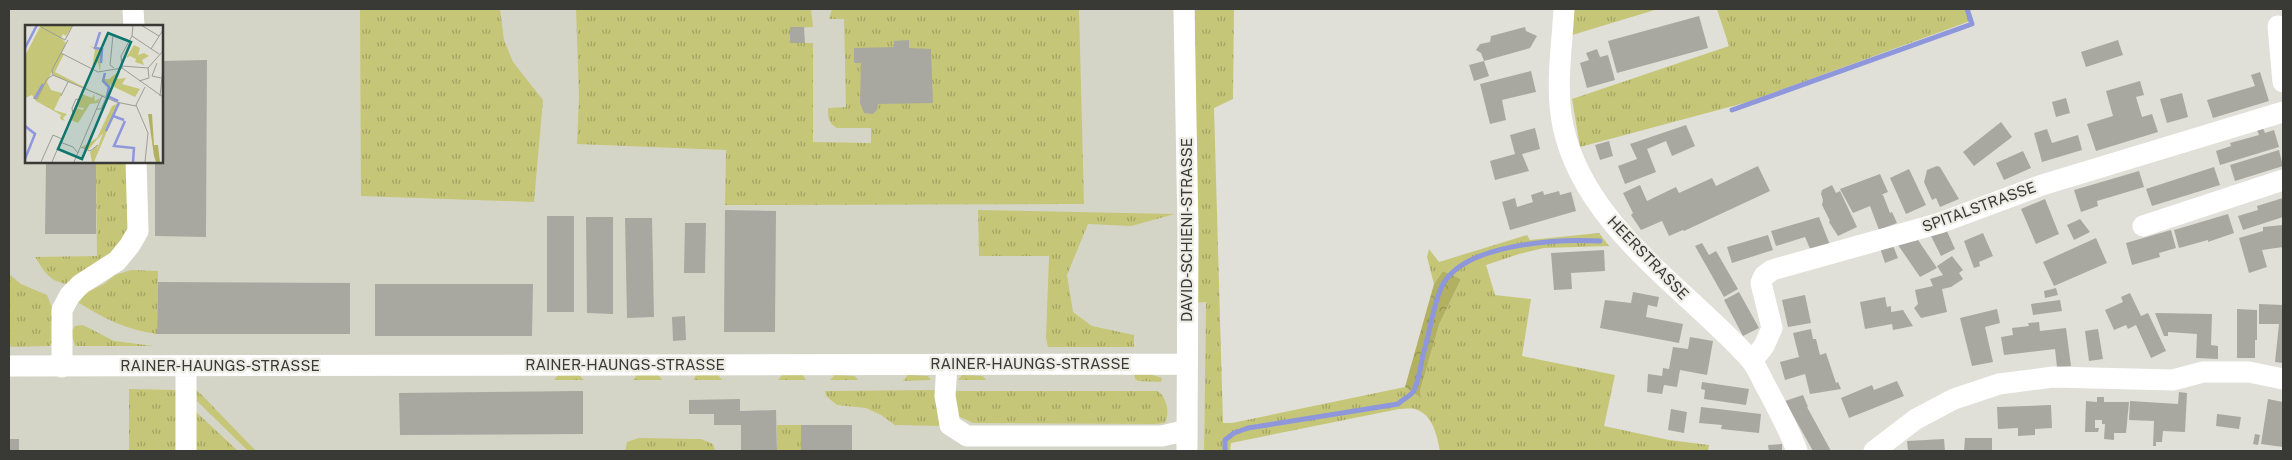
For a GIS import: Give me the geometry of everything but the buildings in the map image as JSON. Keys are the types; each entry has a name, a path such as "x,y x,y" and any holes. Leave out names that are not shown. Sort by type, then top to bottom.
{"street":[{"path":"133,9 134,25"},
{"name":"DAVID-SCHIENI-STRASSE","path":"1184,9 1188,230 1187,451"},
{"name":"HEERSTRASSE","path":"1564,9 1560,98 1562,125 1570,151 1588,187 1610,220 1752,361 1787,425 1797,451"},
{"path":"2278,26 2283,82"},
{"name":"SPITALSTRASSE","path":"1752,361 1764,346 1772,328 1761,283 1764,276 1772,270 1940,223 2042,185 2283,112"},
{"path":"62,367 62,310 70,295 81,284 117,261 138,231 136,162"},
{"path":"2143,226 2283,180"},
{"path":"947,364 945,396 950,425 967,436 1162,436 1187,430"},
{"name":"RAINER-HAUNGS-STRASSE","path":"9,366 1187,364"},
{"path":"186,366 186,451"},
{"path":"1874,451 1916,419 1954,399 1999,384 2053,377 2173,380 2203,372 2249,372 2283,379"}],"shaded area":[{"path":"9,9 1195,9 1194,303 1206,302 1204,451 9,451"}],"green space":[{"path":"360,9 500,9 504,40 513,62 543,100 534,202 361,196"},
{"path":"576,9 811,9 813,27 790,28 790,43 813,43 813,142 871,143 871,128 837,128 829,120 828,108 846,107 844,19 829,19 832,9 1079,9 1084,204 725,205 726,150 577,144 579,96"},
{"path":"1195,9 1234,9 1233,99 1214,108 1223,423 1232,423 1405,387 1421,398 1420,391 1439,325 1461,279 1443,271 1434,284 1427,257 1429,249 1439,262 1527,235 1530,240 1599,233 1609,246 1544,248 1486,265 1495,295 1531,299 1522,356 1615,375 1604,426 1669,440 1709,445 1708,451 1440,451 1436,432 1426,416 1415,409 1399,409 1231,443 1230,451 1204,451 1206,302 1194,303"},
{"path":"1572,9 1658,9 1569,36"},
{"path":"1717,9 1970,9 1973,20 1748,102 1580,147 1572,99 1729,46"},
{"path":"96,162 128,162 129,233 123,249 66,284 51,278 35,257 97,256"},
{"path":"978,210 1175,214 1131,226 1088,224 1067,275 1073,312 1092,326 1134,335 1134,347 1048,347 1046,338 1049,256 979,256"},
{"path":"131,270 158,271 157,334 116,323 79,303 85,293 104,284 115,275"},
{"path":"1443,271 1461,279 1439,325 1420,391 1421,398 1405,387 1434,284"},
{"path":"9,274 21,284 47,295 56,321 56,333 50,346 9,347"},
{"path":"83,325 114,341 154,346 75,346 71,332 75,326"},
{"path":"559,374 579,375 584,380 554,380"},
{"path":"658,374 662,380 633,380 637,375"},
{"path":"697,374 718,375 722,380 693,380"},
{"path":"1134,374 1149,374 1162,378 1161,382 1138,381 1135,379"},
{"path":"782,375 803,375 806,380 778,380"},
{"path":"835,375 855,376 858,380 830,380"},
{"path":"908,375 928,376 931,380 903,381"},
{"path":"962,375 983,376 986,380 958,380"},
{"path":"129,389 177,390 176,451 129,451"},
{"path":"196,389 256,451 248,451 197,401"},
{"path":"940,390 940,426 895,425 881,415 866,408 837,405 826,396 825,391"},
{"path":"952,391 1158,391 1164,398 1167,419 1165,423 1154,424 973,423 958,416"},
{"path":"195,411 238,451 195,451"},
{"path":"777,425 801,425 801,451 777,451"},
{"path":"639,438 701,439 713,444 715,451 625,451 627,442"}],"waterway":[{"path":"1732,110 1972,24 1967,9"},
{"path":"1225,451 1225,440 1234,433 1248,428 1398,404 1410,395 1417,383 1441,288 1452,273 1468,261 1489,253 1537,243 1600,241"}]}
